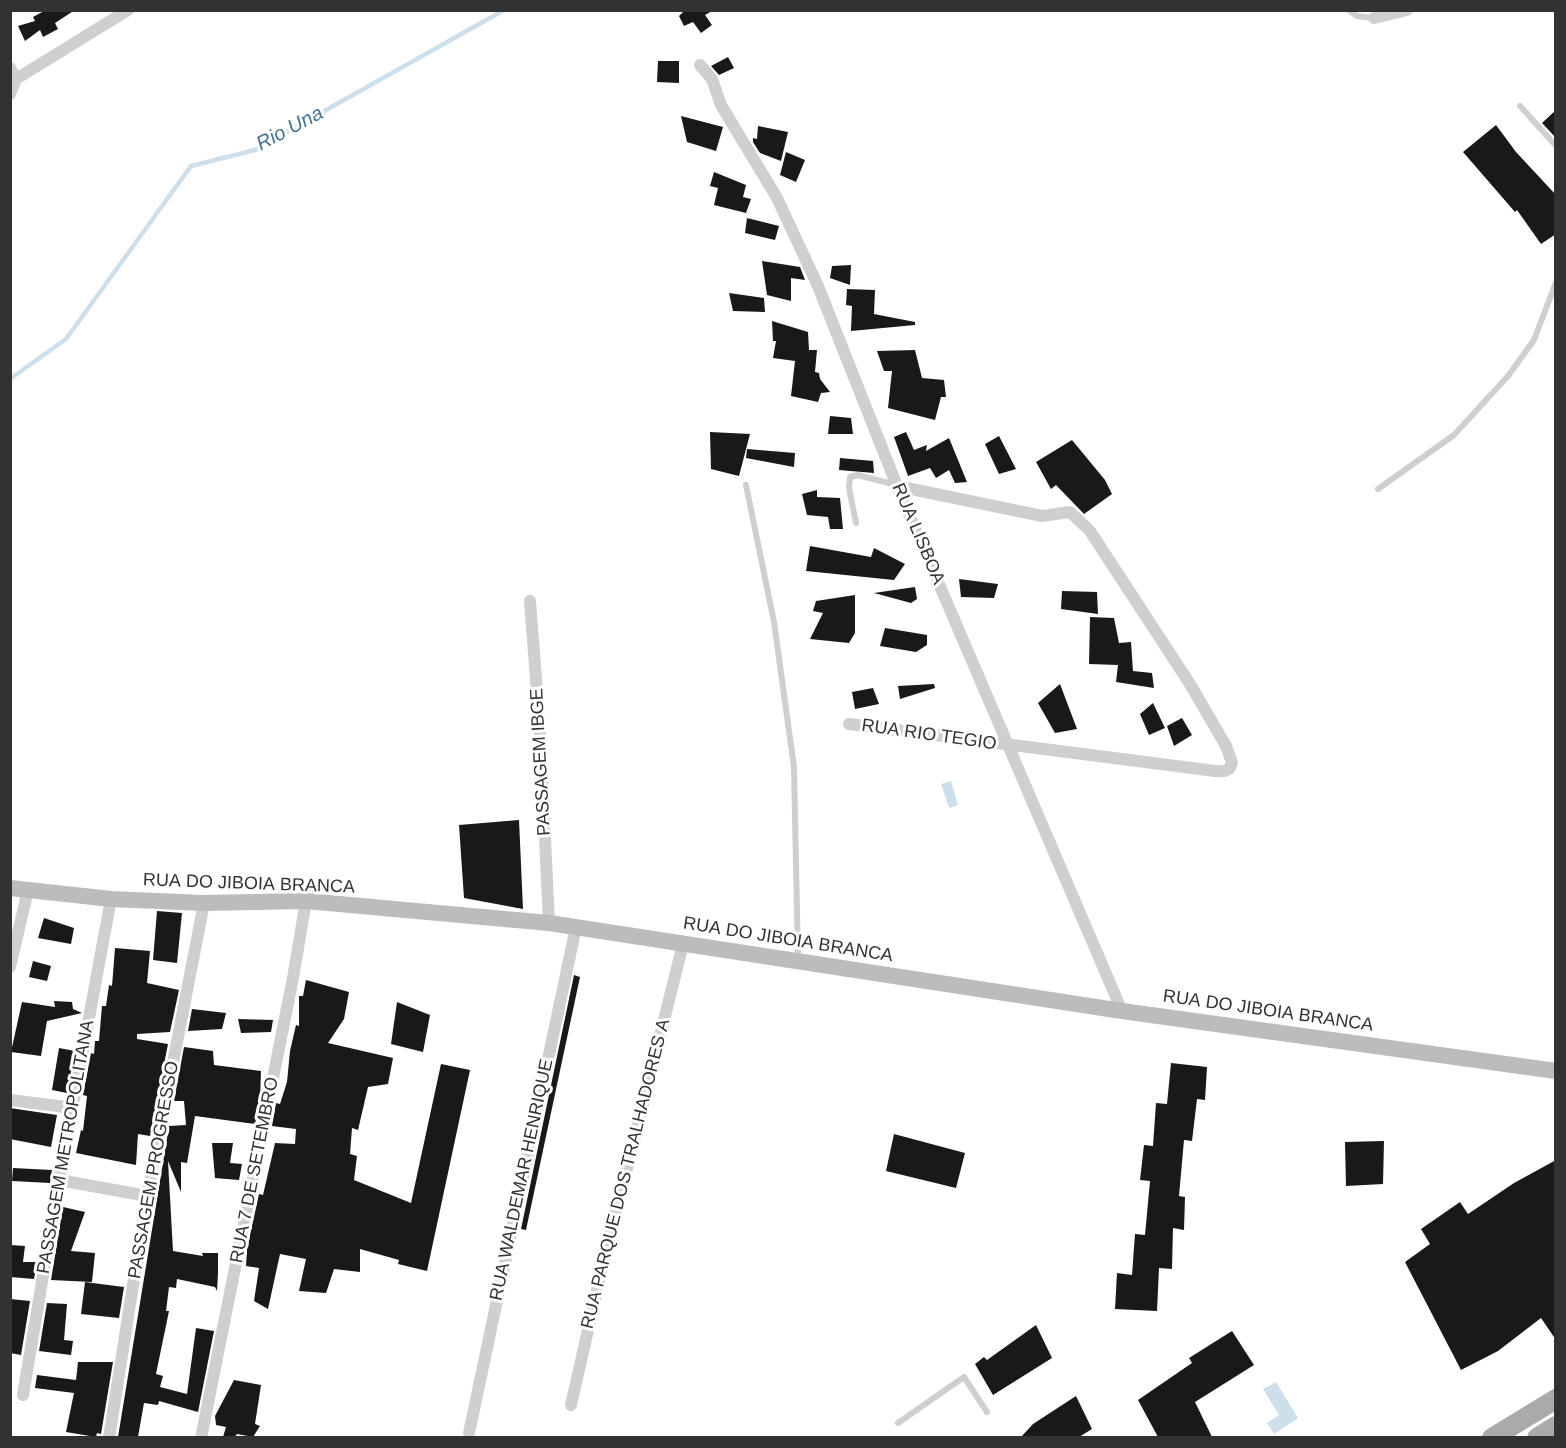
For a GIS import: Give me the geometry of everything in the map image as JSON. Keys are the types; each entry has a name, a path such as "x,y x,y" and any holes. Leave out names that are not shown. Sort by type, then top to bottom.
{"main road":[{"name":"RUA DO JIBOIA BRANCA","path":"10,888 111,899 204,903 306,901 549,923 1122,1011 1556,1071"},
{"path":"1492,1437 1556,1399"},
{"path":"1537,1437 1556,1426"}],"street":[{"path":"10,94 16,79 128,10"},
{"path":"1374,18 1407,10"},
{"name":"RUA LISBOA","path":"700,65 712,79 721,105 777,198 818,286 897,486 1122,1011"},
{"path":"10,68 16,79"},
{"name":"RUA RIO TEGIO","path":"849,724 1215,771 1225,771 1232,763 1226,746 1177,665 1090,531 1070,512 1042,516 897,486"},
{"name":"PASSAGEM IBGE","path":"530,601 540,731 549,923"},
{"path":"10,967 28,890"},
{"name":"PASSAGEM METROPOLITANA","path":"23,1395 59,1180 111,899"},
{"name":"RUA 7 DE SETEMBRO","path":"201,1437 293,978 306,901"},
{"name":"PASSAGEM PROGRESSO","path":"109,1437 147,1196 204,903"},
{"name":"RUA WALDEMAR HENRIQUE","path":"469,1433 576,927"},
{"name":"RUA PARQUE DOS TRALHADORES A","path":"571,1405 603,1264 683,944"},
{"path":"10,1100 74,1108"},
{"path":"59,1180 147,1196"}],"lane":[{"path":"1349,10 1357,16 1374,18"},
{"path":"1520,106 1556,146"},
{"path":"1378,489 1454,435 1508,376 1534,340 1556,282"},
{"path":"856,524 849,488 850,477 858,475 897,486"},
{"path":"746,485 774,622 794,767 798,963"},
{"path":"898,1423 965,1377 987,1412"}],"water":[{"path":"951,781 958,805 949,808 941,784"},
{"path":"1276,1382 1298,1418 1274,1434 1267,1423 1279,1415 1263,1389"}],"building":[{"path":"46,10 75,10 55,23 58,29 43,37 40,30 25,41 18,26 35,21 33,17"},
{"path":"685,10 714,10 705,15 712,25 701,33 693,22 684,26 679,16"},
{"path":"728,57 734,68 719,75 711,66"},
{"path":"658,61 679,61 679,83 657,82"},
{"path":"1556,110 1556,138 1542,123"},
{"path":"681,116 723,127 716,151 687,142"},
{"path":"1496,125 1516,152 1556,195 1556,234 1541,244 1517,210 1515,212 1463,152"},
{"path":"758,126 788,132 781,161 760,153 753,142 753,138 757,139"},
{"path":"786,152 805,160 796,182 780,175"},
{"path":"714,172 746,185 743,197 751,199 746,213 714,205 718,188 710,186"},
{"path":"747,218 779,226 775,240 745,233"},
{"path":"762,261 800,267 805,280 791,278 791,301 767,295"},
{"path":"851,265 850,285 830,278 832,266"},
{"path":"847,289 875,290 874,314 915,322 915,325 851,331 852,306 846,305"},
{"path":"729,293 764,298 765,312 733,311"},
{"path":"772,321 808,332 809,350 817,350 815,372 819,373 820,379 830,392 821,393 818,402 791,396 795,361 773,358 776,341 773,341"},
{"path":"915,350 922,378 944,380 946,397 941,397 935,420 888,408 892,371 884,371 877,351"},
{"path":"830,416 851,418 853,434 828,434"},
{"path":"710,432 750,434 739,476 711,469"},
{"path":"906,432 914,450 927,445 926,451 949,438 967,482 955,483 949,470 936,478 930,468 908,476 894,437"},
{"path":"999,436 1016,469 999,474 985,444"},
{"path":"1072,440 1105,480 1112,494 1084,514 1056,485 1051,489 1036,462"},
{"path":"747,449 795,453 794,467 746,458"},
{"path":"840,458 873,461 874,473 839,470"},
{"path":"817,490 817,497 840,498 843,529 830,529 828,517 807,515 802,494"},
{"path":"810,546 871,557 874,548 905,564 894,580 806,571"},
{"path":"959,579 998,584 994,598 961,597"},
{"path":"915,587 917,599 911,603 874,593"},
{"path":"1062,591 1097,592 1098,614 1061,609"},
{"path":"855,595 855,633 849,643 810,639 823,613 813,611 816,601"},
{"path":"1090,617 1114,618 1119,643 1131,642 1133,671 1152,673 1154,688 1116,682 1118,665 1089,664"},
{"path":"885,628 927,635 927,645 916,652 880,646"},
{"path":"934,684 935,688 900,699 898,686"},
{"path":"1060,684 1077,729 1055,733 1038,703"},
{"path":"873,688 879,704 855,709 852,692"},
{"path":"1153,703 1165,728 1149,735 1140,714"},
{"path":"1182,718 1192,735 1174,746 1167,726"},
{"path":"519,820 523,909 464,898 459,825"},
{"path":"157,911 182,913 177,963 153,960"},
{"path":"44,918 74,928 71,944 38,938"},
{"path":"115,948 150,951 147,983 179,990 170,1032 137,1034 137,1039 168,1044 150,1136 138,1134 136,1165 76,1153 81,1130 83,1131 87,1096 83,1095 91,1053 94,1054 95,1041 99,1041 102,1006 106,1006 109,985 112,986"},
{"path":"33,961 51,966 47,981 29,977"},
{"path":"574,975 580,977 526,1230 521,1229"},
{"path":"306,980 349,992 344,1019 328,1043 393,1058 388,1084 368,1087 358,1130 352,1128 350,1154 357,1156 354,1180 411,1203 441,1064 470,1070 427,1271 398,1264 399,1260 360,1249 360,1272 334,1269 326,1293 299,1291 306,1259 280,1254 268,1309 254,1301 259,1268 246,1266 247,1249 259,1194 263,1195 275,1143 295,1144 296,1129 272,1126 276,1103 280,1104 287,1082 290,1051 296,1025 299,1026 299,996 303,996"},
{"path":"54,1001 72,1002 73,1009 82,1013 47,1021 41,1056 11,1052 22,1002 55,1007"},
{"path":"397,1002 430,1015 423,1052 391,1044"},
{"path":"192,1009 226,1013 222,1029 188,1031"},
{"path":"238,1019 273,1020 271,1032 241,1033"},
{"path":"184,1047 213,1051 214,1065 261,1071 260,1100 255,1124 195,1116 187,1163 181,1162 181,1192 168,1161 173,1251 203,1256 202,1253 218,1253 217,1291 215,1287 177,1279 176,1288 169,1287 166,1311 169,1311 156,1374 163,1376 160,1387 187,1394 196,1328 214,1331 198,1412 159,1401 158,1405 144,1403 138,1437 118,1437 169,1126 186,1125 184,1101 174,1101"},
{"path":"59,1048 75,1051 67,1093 52,1090"},
{"path":"1171,1063 1207,1067 1205,1100 1197,1099 1192,1141 1184,1140 1179,1196 1185,1197 1184,1230 1173,1228 1172,1269 1159,1268 1157,1311 1115,1309 1117,1273 1132,1275 1135,1234 1145,1235 1150,1181 1140,1180 1144,1145 1153,1146 1156,1103 1167,1104"},
{"path":"10,1108 57,1115 51,1147 10,1139"},
{"path":"894,1134 965,1153 956,1188 886,1171"},
{"path":"1384,1141 1383,1184 1346,1186 1345,1142"},
{"path":"212,1143 233,1143 230,1163 242,1164 239,1180 215,1178"},
{"path":"1556,1160 1556,1340 1541,1318 1498,1351 1461,1370 1405,1262 1430,1244 1421,1229 1460,1202 1468,1214 1514,1183"},
{"path":"13,1168 52,1170 50,1183 12,1181"},
{"path":"63,1207 85,1212 71,1251 95,1253 92,1282 51,1280"},
{"path":"10,1245 25,1246 23,1262 37,1262 34,1279 10,1277"},
{"path":"85,1282 124,1287 119,1318 81,1314"},
{"path":"10,1299 30,1301 21,1355 10,1353"},
{"path":"47,1303 67,1304 64,1340 73,1341 71,1355 39,1351"},
{"path":"1036,1325 1052,1358 993,1395 975,1364 984,1357 987,1360"},
{"path":"1232,1331 1254,1365 1195,1402 1212,1437 1158,1437 1138,1400 1192,1363 1189,1358"},
{"path":"78,1362 113,1362 101,1434 97,1433 96,1437 66,1432 74,1393 35,1388 37,1375 76,1380"},
{"path":"234,1380 261,1385 255,1424 260,1426 253,1437 237,1434 235,1437 223,1437 226,1427 216,1425 215,1416"},
{"path":"1076,1396 1092,1429 1079,1437 1021,1437 1033,1424"}],"waterway":[{"name":"Rio Una","path":"10,379 66,339 191,166 255,150 504,10"}]}
